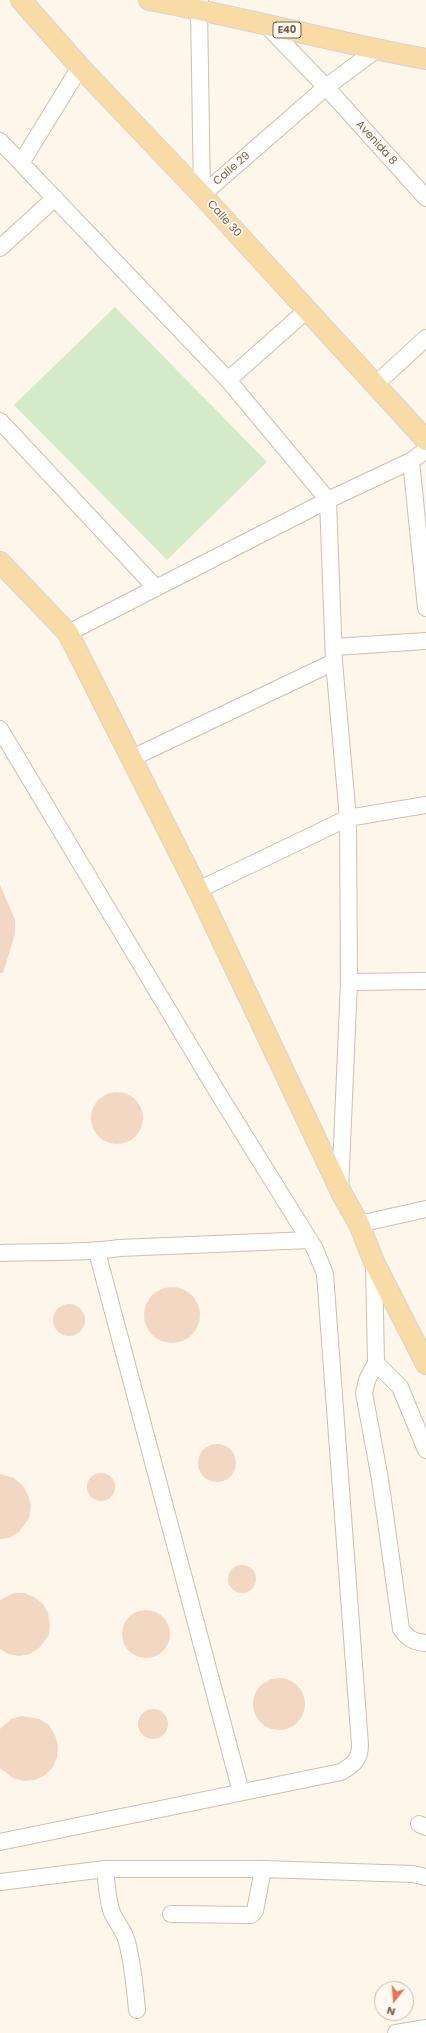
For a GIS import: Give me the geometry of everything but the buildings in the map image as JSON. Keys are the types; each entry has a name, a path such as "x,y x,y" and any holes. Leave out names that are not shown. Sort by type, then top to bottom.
{"main road":[{"name":"Calle 30","path":"21,0 80,67 202,195 426,440"},
{"name":"E40","path":"149,0 199,4 266,25 376,50 426,59"},
{"path":"0,562 68,633 198,890 340,1190 359,1224 374,1262 424,1357"}],"street":[{"name":"Calle 29","path":"199,4 202,195"},
{"name":"Avenida 8","path":"266,25 326,88 426,198"},
{"name":"Calle 29","path":"202,195 326,88 376,50"},
{"path":"22,163 80,67"},
{"path":"0,141 228,380 328,500 334,655 348,818 348,982 340,1190"},
{"path":"0,248 55,198"},
{"path":"228,380 307,310"},
{"path":"376,384 426,338"},
{"path":"0,421 156,588"},
{"path":"68,633 328,500 411,461 426,450"},
{"path":"411,461 426,608"},
{"path":"132,758 334,655 426,641"},
{"path":"0,729 218,1093 316,1249 325,1274 360,1751 354,1764 341,1772 0,1842"},
{"path":"198,890 348,818 426,805"},
{"path":"348,982 426,981"},
{"path":"359,1224 426,1209"},
{"path":"0,1253 44,1251 97,1252 119,1248 310,1240"},
{"path":"97,1252 241,1792"},
{"path":"374,1262 376,1363 367,1380 364,1393 380,1479 401,1629 407,1638 415,1642 426,1643"},
{"path":"376,1363 400,1387 426,1450"},
{"path":"105,1869 111,1908 123,1930 127,1942 135,1978 137,2010"},
{"path":"0,1882 105,1869 262,1869 413,1874 426,1877"},
{"path":"170,1914 251,1915 255,1911 262,1869"},
{"path":"396,2033 426,2028"}],"green space":[{"path":"115,307 267,462 167,560 14,405"}]}
